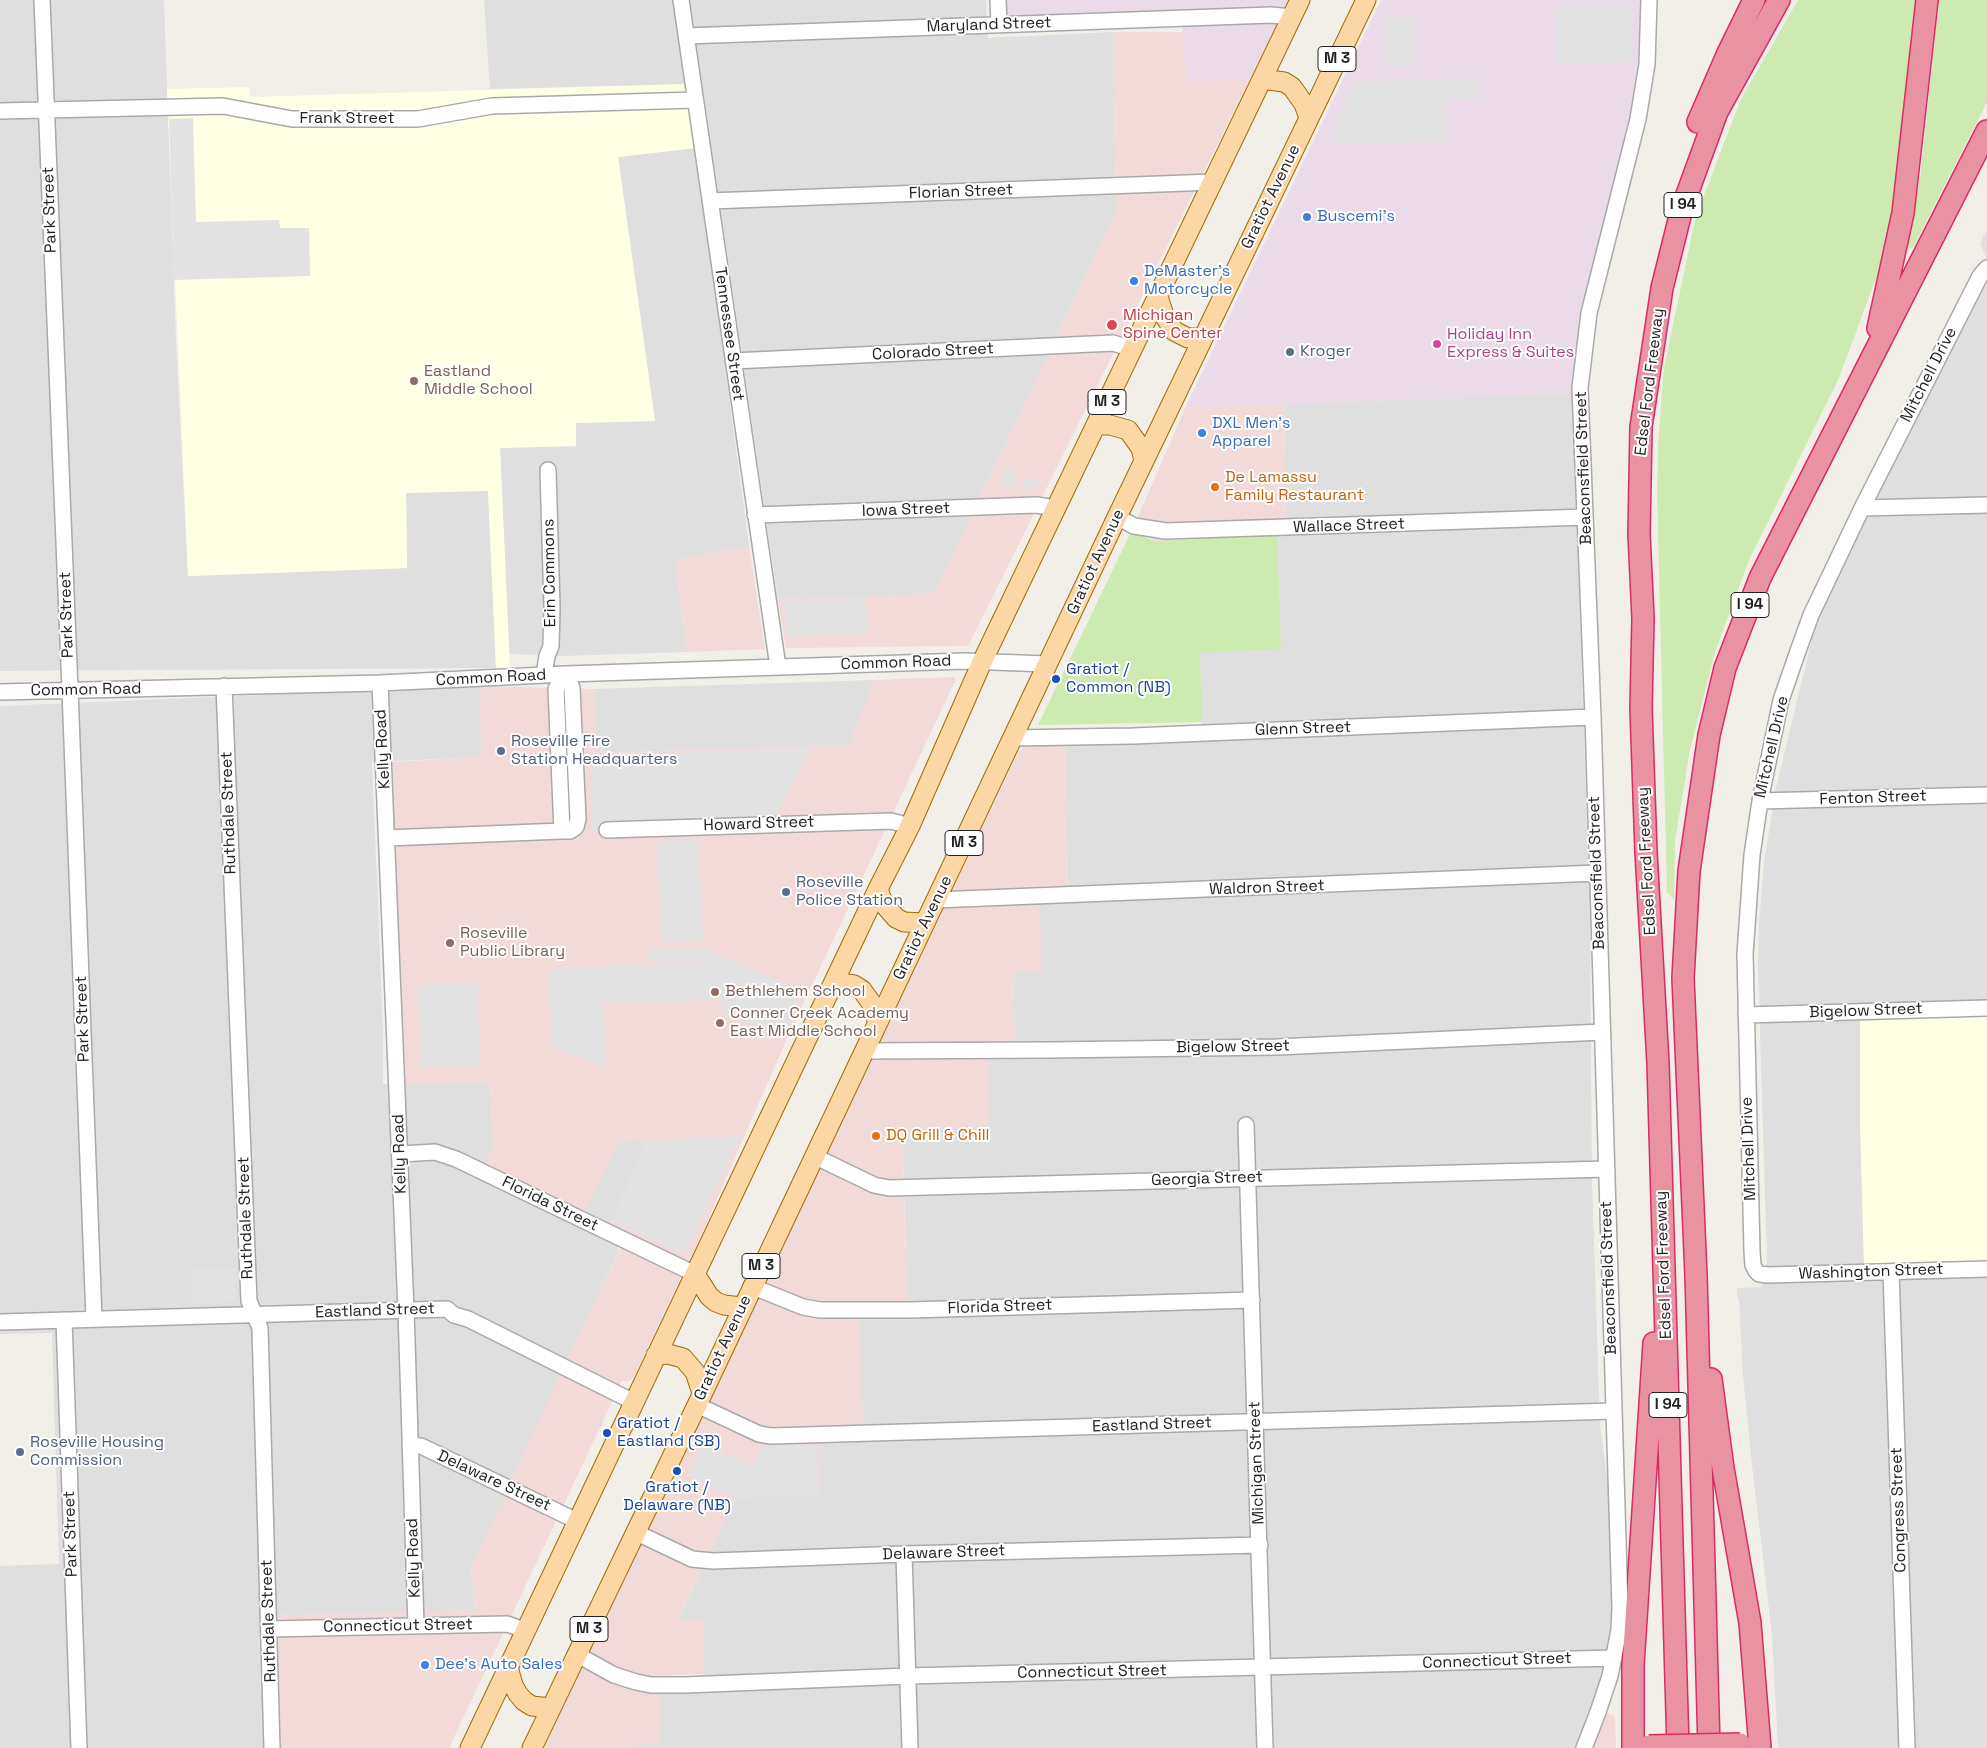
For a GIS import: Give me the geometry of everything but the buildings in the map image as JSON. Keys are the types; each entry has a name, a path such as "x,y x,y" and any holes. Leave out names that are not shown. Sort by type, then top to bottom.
{"highway":[{"path":"1641,427 1636,368 1646,302 1658,245 1690,140 1754,0"},
{"name":"Edsel Ford Freeway","path":"1678,1748 1658,1063 1646,852 1641,718 1643,618 1639,477 1641,427 1662,288 1685,200 1717,112 1779,0"},
{"path":"1871,360 1903,213 1927,0"},
{"name":"Edsel Ford Freeway","path":"1709,1748 1696,1275 1683,978 1689,871 1709,735 1725,668 1760,578 1987,131"},
{"path":"1658,1063 1651,1170 1655,1313 1654,1352 1633,1664 1642,1747 1752,1747 1750,1623 1722,1468 1710,1372 1706,1321 1696,1275"}],"main road":[{"name":"Gratiot Avenue","path":"532,1748 700,1399 1202,338 1366,0"},
{"name":"M 3","path":"470,1748 878,889 910,826 982,662 1296,8"},
{"path":"1262,79 1284,82 1292,87 1304,104 1309,118"},
{"path":"1158,297 1164,315 1174,331 1188,338 1202,338"},
{"path":"1096,425 1110,425 1128,430 1141,448 1144,461"},
{"path":"878,889 883,903 896,918 904,922 925,923"},
{"path":"834,982 854,985 862,990 874,1007 878,1021"},
{"path":"695,1274 709,1296 716,1302 742,1307"},
{"path":"656,1355 668,1354 682,1358 695,1372 700,1399"},
{"path":"508,1668 513,1684 524,1702 532,1706 550,1708"}],"street":[{"name":"Park Street","path":"42,0 94,1319"},
{"name":"Tennessee Street","path":"681,0 694,100 778,667"},
{"path":"998,0 999,24"},
{"name":"Beaconsfield Street","path":"1584,1748 1603,1700 1614,1658 1620,1607 1593,717 1580,388 1589,313 1638,120 1647,64 1649,0"},
{"name":"Maryland Street","path":"686,36 1271,15 1296,8"},
{"name":"Frank Street","path":"0,111 223,106 292,119 418,119 492,106 694,100"},
{"name":"Florian Street","path":"710,201 1213,182"},
{"name":"Mitchell Drive","path":"1756,1271 1752,1251 1744,954 1747,907 1760,801 1781,700 1811,615 1862,508 1980,276 1987,268"},
{"name":"Colorado Street","path":"733,361 1114,343 1132,349"},
{"name":"Erin Commons","path":"544,675 547,656 551,646 552,607 548,470"},
{"name":"Iowa Street","path":"755,515 1036,505 1056,508"},
{"path":"1862,508 1987,505"},
{"name":"Wallace Street","path":"1117,517 1134,526 1166,531 1585,517"},
{"name":"Common Road","path":"0,692 380,683 566,674 964,660 1048,664"},
{"path":"387,838 562,831 556,689 566,674"},
{"name":"Kelly Road","path":"380,683 406,1310 416,1625"},
{"name":"Ruthdale Street","path":"224,686 249,1301 260,1328 272,1748"},
{"name":"Glenn Street","path":"1013,738 1133,736 1593,717"},
{"name":"Fenton Street","path":"1760,801 1987,795"},
{"name":"Howard Street","path":"607,830 891,820 910,826"},
{"name":"Waldron Street","path":"936,900 1597,873"},
{"name":"Bigelow Street","path":"1746,1015 1987,1008"},
{"name":"Bigelow Street","path":"863,1051 1277,1047 1602,1032"},
{"name":"Michigan Street","path":"1246,1125 1265,1748"},
{"name":"Florida Street","path":"400,1154 434,1152 456,1159 695,1274"},
{"name":"Georgia Street","path":"814,1156 874,1185 889,1188 1607,1169"},
{"name":"Washington Street","path":"1756,1271 1760,1274 1768,1275 1987,1269"},
{"name":"Congress Street","path":"1891,1272 1907,1748"},
{"name":"Florida Street","path":"752,1286 803,1307 820,1310 910,1310 1252,1300"},
{"name":"Eastland Street","path":"64,1320 447,1309 454,1315 468,1319 634,1402"},
{"name":"Park Street","path":"64,1320 79,1748"},
{"path":"0,1322 64,1320"},
{"name":"Eastland Street","path":"700,1399 766,1435 1614,1411"},
{"name":"Delaware Street","path":"410,1446 421,1446 577,1521"},
{"name":"Delaware Street","path":"635,1532 692,1560 713,1561 1260,1545"},
{"path":"904,1554 910,1748"},
{"name":"Connecticut Street","path":"270,1629 507,1624 525,1630"},
{"name":"Connecticut Street","path":"576,1654 614,1674 651,1685 908,1676 1614,1658"}],"shaded area":[{"path":"0,0 164,0 176,340 188,576 407,568 406,493 488,490 496,668 0,671"},
{"path":"484,0 674,0 687,84 490,89"},
{"path":"690,0 986,0 988,38 1113,32 1116,212 934,594 778,600"},
{"path":"1004,0 1289,0 1250,79 1186,82 1181,10 1012,16 1007,14"},
{"path":"1381,0 1641,0 1640,40 1630,120 1580,319 1574,393 1185,408"},
{"path":"1631,5 1632,62 1556,63 1556,6"},
{"path":"1382,18 1415,18 1416,66 1383,67"},
{"path":"1113,32 1183,32 1186,82 1250,79 968,646 786,648 778,600 934,594 1116,212"},
{"path":"1479,78 1480,99 1446,100 1447,141 1344,144 1331,139 1354,82"},
{"name":"Eastland Middle School","path":"687,84 696,148 618,157 655,421 576,423 576,446 500,448 510,668 496,668 488,491 406,493 407,568 188,576 167,89 249,87 250,97"},
{"path":"193,118 196,222 279,220 280,228 309,228 310,276 174,280 169,119"},
{"path":"696,148 749,546 675,560 687,652 564,656 509,654 500,448 576,446 576,423 655,421 618,157"},
{"path":"1987,229 1987,260 1980,243"},
{"path":"1987,279 1987,1748 1778,1748 1772,1635 1752,1465 1737,1295 1737,1288 1762,1287 1761,1281 1767,1263 1758,967 1759,923 1764,862 1776,787 1815,627 1833,582"},
{"path":"1574,393 1590,918 1592,1181 1600,1425 1610,1500 1613,1597 1604,1670 1592,1708 1575,1748 636,1748 636,1743 660,1742 659,1689 704,1687 703,1621 677,1621 735,1497 817,1441 859,1317 906,1247 902,1129 988,1056 1015,1055 1013,972 1039,900 1068,899 1065,812 1066,741 1202,737 1200,653 1277,533 1286,532 1284,404"},
{"path":"1284,404 1286,532 1155,542 1134,526 1185,408"},
{"path":"1003,468 1015,469 1015,490 1002,489"},
{"path":"1033,478 1039,480 1036,489 1022,489 1022,480"},
{"path":"749,546 765,649 687,652 675,560"},
{"path":"866,598 868,633 787,637 785,602"},
{"path":"955,677 955,681 789,1034 704,1229 635,1374 632,1379 622,1381 449,1748 262,1748 259,1616 475,1610 471,1568 568,1357 628,1233 609,1224 648,1140 619,1141 585,1212 484,1165 493,1144 490,1082 403,1084 391,762 481,757 480,686 594,689 597,753 848,745 875,680"},
{"path":"875,680 849,745 597,753 594,689"},
{"path":"480,686 482,757 372,762 383,1028 383,1084 490,1082 493,1144 585,1212 619,1141 648,1140 611,1221 619,1250 471,1568 475,1610 259,1616 262,1748 0,1748 0,1566 59,1564 52,1333 0,1334 0,706"},
{"path":"1066,741 1067,886 1039,887 1042,971 1013,972 1015,1042 988,1043 989,1128 902,1130 907,1303 859,1304 863,1426 817,1441 819,1494 735,1497 677,1620 703,1620 704,1674 659,1676 660,1742 636,1743 636,1748 544,1748 1019,751 1024,746 1032,743"},
{"path":"811,748 772,823 592,830 590,783 595,756"},
{"path":"698,839 703,940 661,942 657,841"},
{"path":"647,950 706,950 787,985 799,988 788,1032 726,1017 720,1000 604,1002 605,1067 552,1047 549,969 696,963 706,965 697,961 647,961"},
{"path":"477,983 480,1066 420,1068 418,985"},
{"path":"1987,1014 1987,1262 1864,1266 1860,1126 1860,1017"},
{"path":"739,1136 684,1254 611,1221 648,1140"},
{"path":"235,1268 236,1302 192,1304 191,1269"},
{"path":"703,1445 753,1466 762,1447 816,1445 817,1495 735,1497 688,1475"},
{"path":"1606,1713 1615,1716 1616,1748 1591,1748"}],"green space":[{"path":"1798,0 1917,0 1900,177 1879,270 1839,378 1749,560 1715,652 1690,750 1675,841 1674,900 1667,892 1657,493 1658,443 1664,368 1695,220 1741,99"},
{"path":"1939,0 1987,0 1987,102 1914,246 1907,250 1920,179"},
{"path":"1132,530 1155,542 1277,533 1281,649 1200,653 1202,722 1038,725"}],"place":[{"name":"Buscemi's","path":"1307,217"},
{"name":"DeMaster's Motorcycle","path":"1134,281"},
{"name":"Michigan Spine Center","path":"1112,325"},
{"name":"Holiday Inn Express & Suites","path":"1437,344"},
{"name":"Kroger","path":"1290,352"},
{"name":"Eastland Middle School","path":"414,381"},
{"name":"DXL Men's Apparel","path":"1202,433"},
{"name":"De Lamassu Family Restaurant","path":"1215,487"},
{"name":"Gratiot / Common (NB)","path":"1056,679"},
{"name":"Roseville Fire Station Headquarters","path":"501,751"},
{"name":"Roseville Police Station","path":"786,892"},
{"name":"Roseville Public Library","path":"450,943"},
{"name":"Bethlehem School","path":"715,992"},
{"name":"Conner Creek Academy East Middle School","path":"720,1023"},
{"name":"DQ Grill & Chill","path":"876,1136"},
{"name":"Gratiot / Eastland (SB)","path":"607,1433"},
{"name":"Roseville Housing Commission","path":"20,1452"},
{"name":"Gratiot / Delaware (NB)","path":"677,1471"},
{"name":"Dee's Auto Sales","path":"425,1665"}]}
